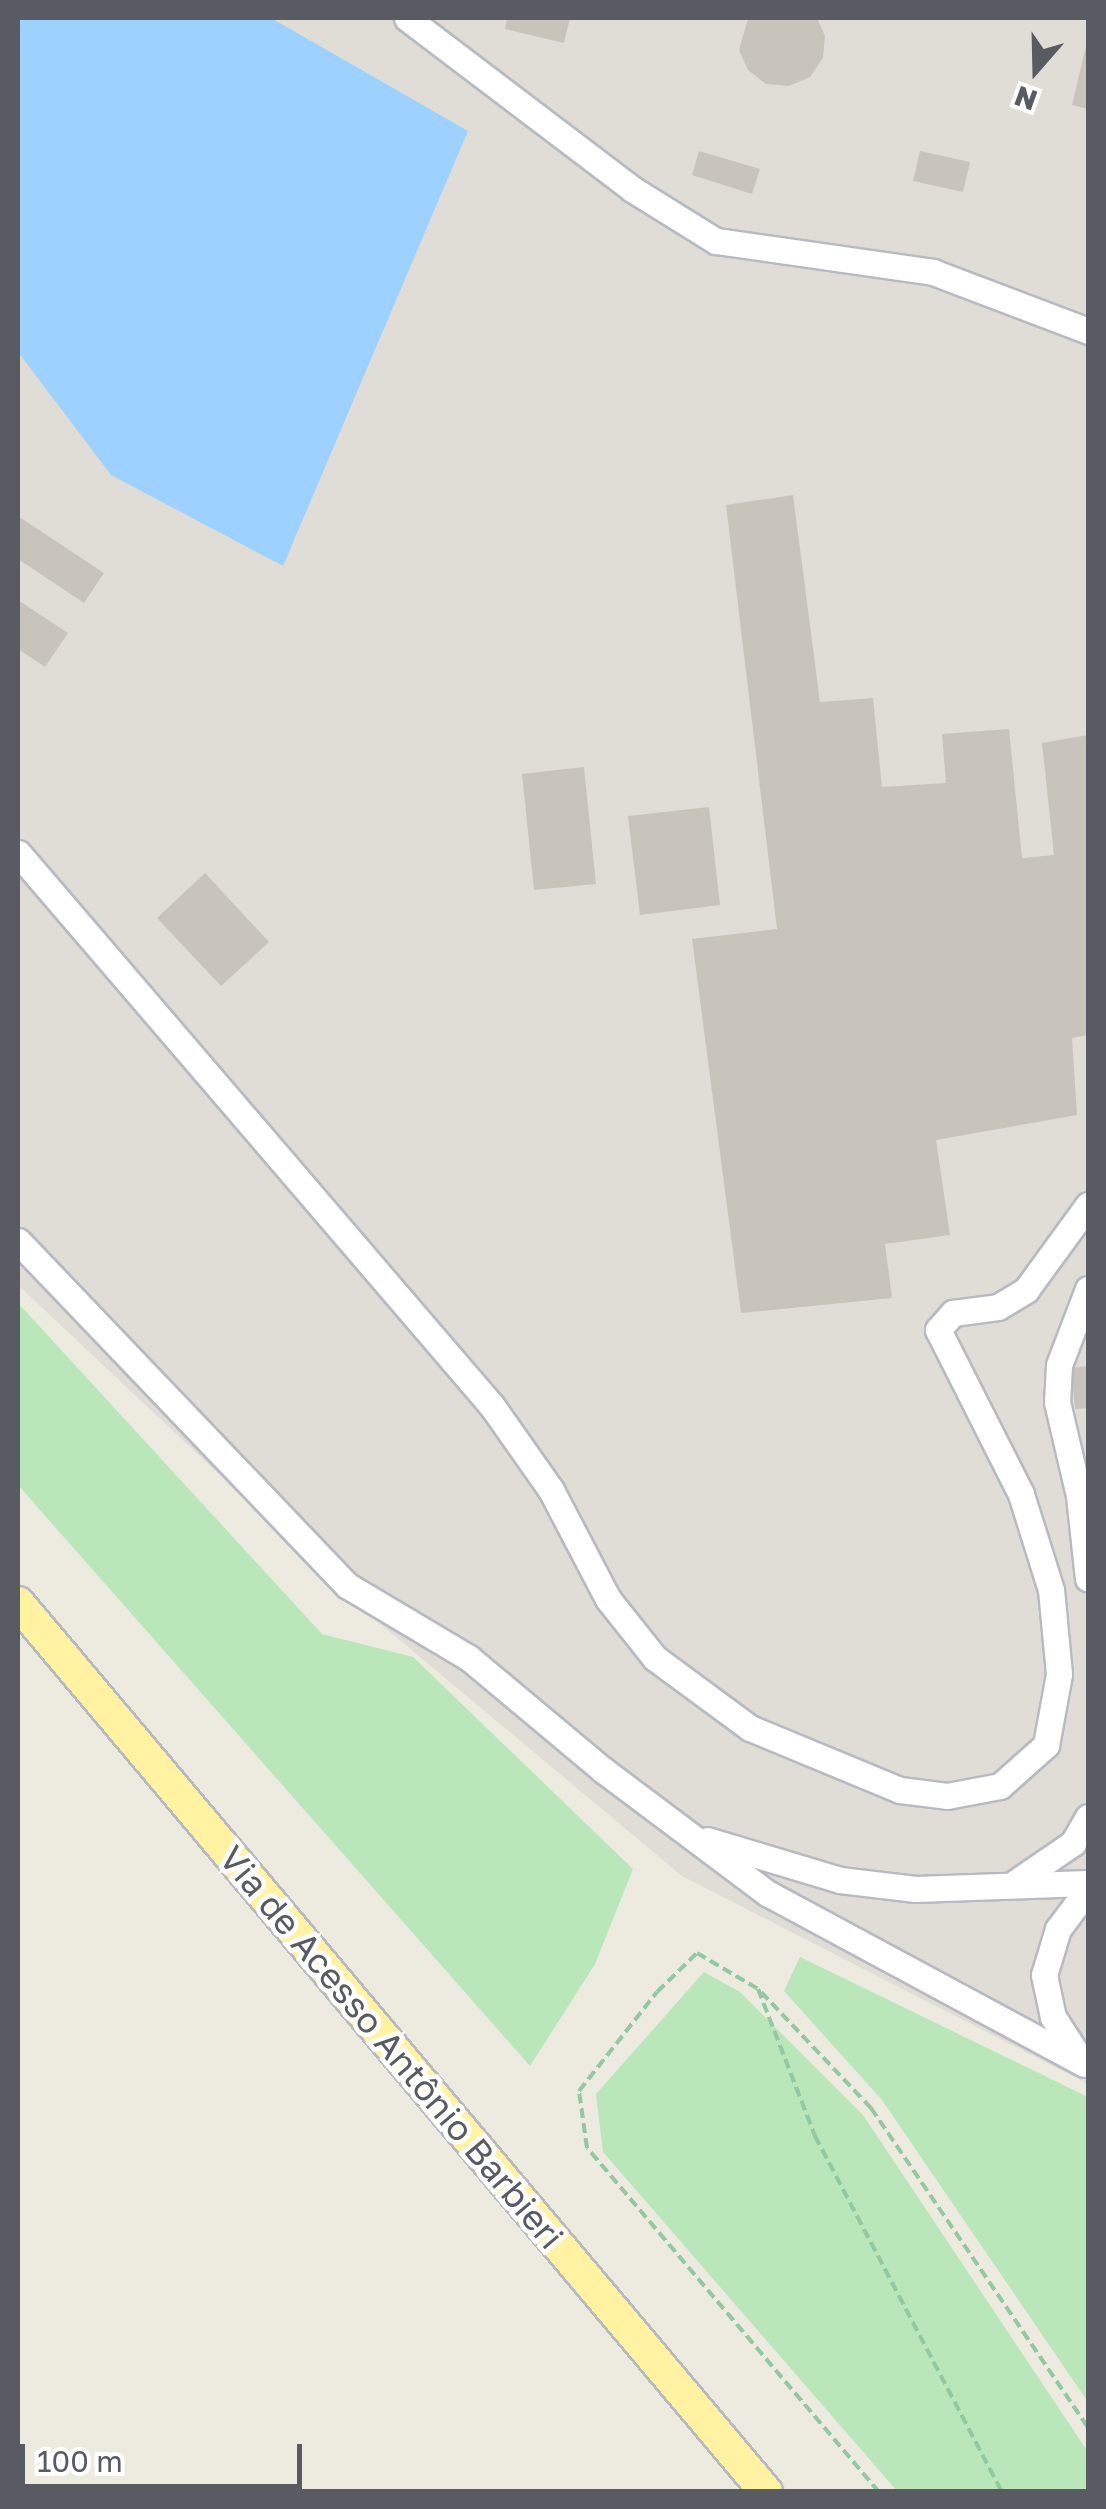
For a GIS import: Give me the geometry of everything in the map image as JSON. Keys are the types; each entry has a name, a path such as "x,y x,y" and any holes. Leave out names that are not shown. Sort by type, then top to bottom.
{"main road":[{"name":"Via de Acesso Antônio Barbieri","path":"18,1603 766,2492"}],"street":[{"path":"407,18 632,189 716,241 933,272 1088,331"},
{"path":"18,853 133,980 511,1430 552,1490 608,1599 655,1658 750,1728 900,1790 947,1796 1000,1786 1046,1744 1059,1674 1052,1590 1021,1494 938,1330 953,1313 998,1307 1026,1290 1088,1205"},
{"path":"18,1240 348,1586 469,1658 767,1893 1086,2065"},
{"path":"1088,1289 1058,1365 1057,1402 1084,1495 1088,1579"},
{"path":"1007,1886 1046,1866 1088,1816"},
{"path":"688,1834 840,1880 915,1889 1088,1886"},
{"path":"1086,2065 1054,2017 1044,1974 1058,1929 1088,1886"}],"path":[{"path":"878,2492 586,2148 578,2091 656,1992 698,1953 758,1989 871,2108 1088,2428"},
{"path":"758,1989 815,2136 1002,2492"}],"shaded area":[{"path":"18,18 1088,18 1088,2084 682,1876 359,1606 18,1285"}],"green space":[{"path":"18,1303 322,1634 413,1657 633,1869 595,1964 530,2066 18,1485"},
{"path":"800,1957 1088,2097 1088,2402 882,2100 784,1991"},
{"path":"704,1972 740,1992 863,2115 1088,2452 1088,2491 897,2491 603,2152 596,2094"}],"water":[{"path":"18,18 271,18 468,131 283,566 111,475 18,352"}],"building":[{"path":"507,18 570,18 564,43 505,29"},
{"path":"748,18 817,18 825,36 823,58 810,77 789,86 766,84 748,70 739,50"},
{"path":"1088,43 1088,109 1072,105"},
{"path":"699,151 760,169 752,194 692,175"},
{"path":"920,151 970,162 963,192 913,181"},
{"path":"793,495 820,702 873,698 882,787 946,783 942,734 1009,729 1022,858 1054,855 1042,743 1088,735 1088,1035 1072,1038 1077,1115 936,1140 950,1235 885,1244 892,1298 741,1313 692,939 777,929 726,505"},
{"path":"18,516 104,573 84,603 18,559"},
{"path":"18,600 68,633 45,667 18,649"},
{"path":"584,767 596,884 534,890 522,774"},
{"path":"709,807 720,905 640,915 628,816"},
{"path":"205,873 269,942 221,986 157,918"},
{"path":"1088,1366 1088,1408 1075,1409 1071,1368"}]}
